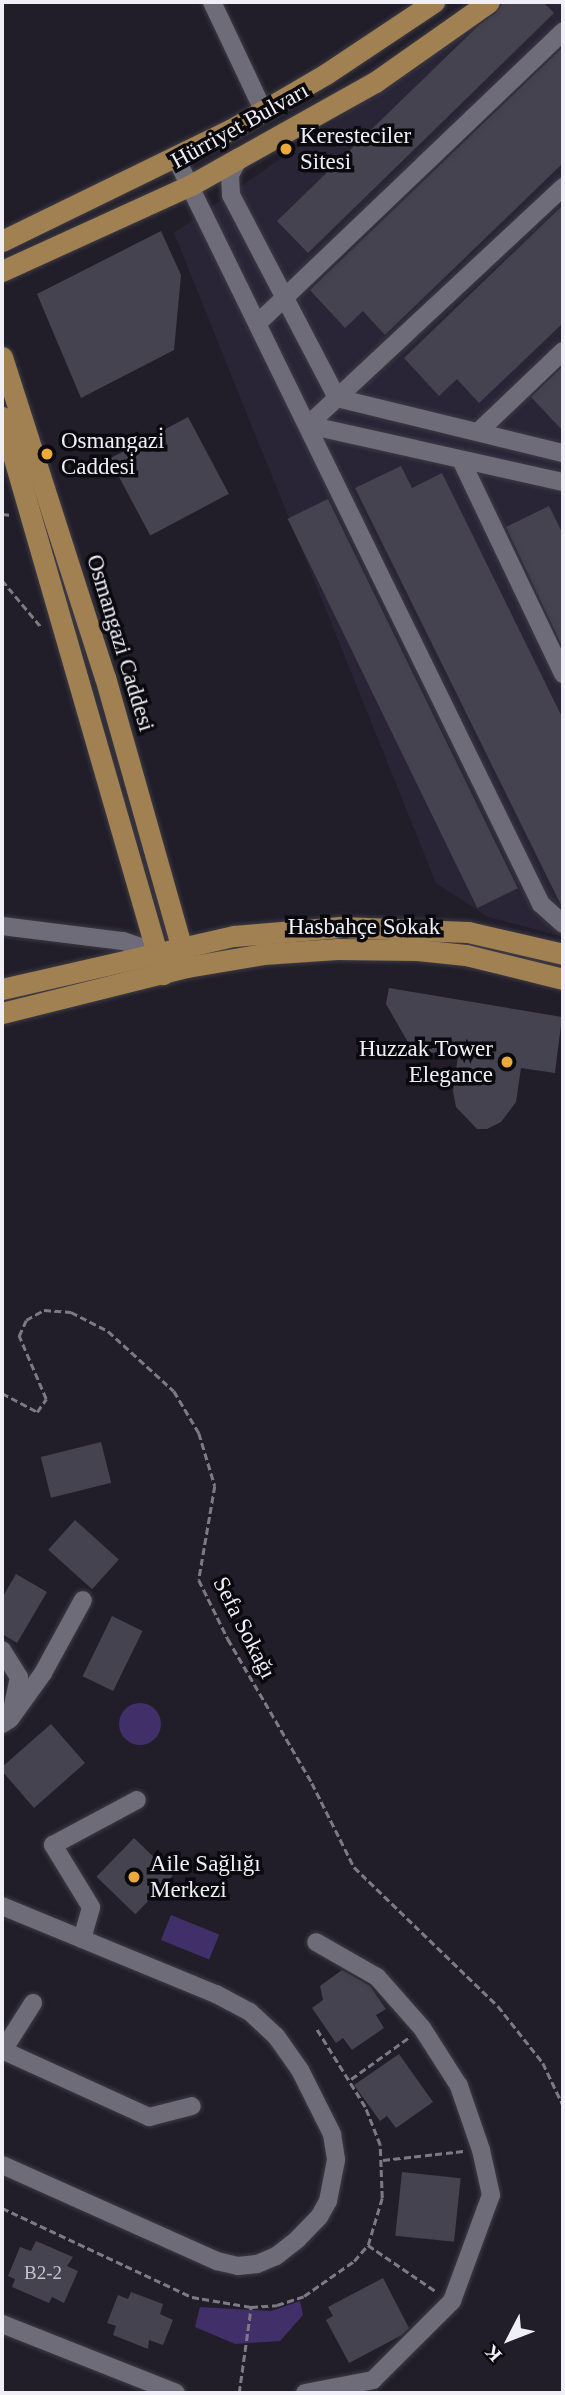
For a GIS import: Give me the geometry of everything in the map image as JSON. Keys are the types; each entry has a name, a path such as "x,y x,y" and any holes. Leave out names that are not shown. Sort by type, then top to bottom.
{"main road":[{"name":"Hürriyet Bulvarı","path":"2,241 263,110 326,74 434,2"},
{"name":"Hürriyet Bulvarı","path":"2,271 191,185 375,82 489,2"},
{"name":"Osmangazi Caddesi","path":"2,357 105,677 187,967"},
{"path":"2,417 160,963"},
{"name":"Hasbahçe Sokak","path":"160,963 181,946 234,936 314,929 406,927 468,932 563,954"},
{"name":"Hasbahçe Sokak","path":"160,963 187,967 263,954 325,950 417,950 466,955 563,979"},
{"path":"2,989 160,963"},
{"path":"2,1013 160,963"}],"street":[{"path":"212,2 263,110"},
{"path":"258,323 563,32"},
{"path":"175,156 541,904 563,924"},
{"path":"239,158 230,175 231,195 337,398 563,453"},
{"path":"308,425 563,187"},
{"path":"478,432 563,351"},
{"path":"308,425 563,482"},
{"path":"461,460 563,674"},
{"path":"2,926 123,941 160,963"},
{"path":"6,1721 43,1673 83,1600"},
{"path":"2,1650 19,1677 6,1721"},
{"path":"82,1939 91,1907 53,1845 137,1800"},
{"path":"2,1906 216,1994 264,2022 300,2070 332,2134 336,2160 328,2201 319,2217 299,2239 276,2256 257,2264 238,2266 217,2262 2,2165"},
{"path":"305,2393 373,2380 452,2301 491,2195 481,2150 459,2086 422,2028 377,1976 316,1942"},
{"path":"33,2003 2,2051 149,2117 192,2106"},
{"path":"2,2324 176,2393"}],"path":[{"path":"2,514 12,515"},
{"path":"2,580 49,636"},
{"name":"Sefa Sokağı","path":"2,1393 37,1412 46,1399 19,1336 26,1320 44,1310 71,1312 108,1331 174,1391 199,1433 215,1486 199,1580 228,1639 312,1783 354,1867 498,2006 543,2063 563,2105"},
{"path":"350,2080 422,2028"},
{"path":"2,2208 192,2297 251,2308 277,2305 303,2296 354,2261 368,2245 382,2198 380,2145 365,2107 317,2030"},
{"path":"382,2160 481,2150"},
{"path":"368,2245 452,2301"},
{"path":"239,2393 251,2308"}],"shaded area":[{"path":"505,2 563,2 563,937 488,917 436,883 174,233"},
{"path":"140,1703 155,1709 161,1724 155,1739 140,1745 125,1739 119,1724 125,1709"},
{"path":"171,1915 219,1934 209,1960 161,1940"},
{"path":"300,2301 303,2315 280,2341 235,2344 195,2327 200,2307 271,2311"}],"building":[{"path":"503,2 543,2 554,13 308,253 277,221 479,25 497,12"},
{"path":"563,47 563,163 385,335 363,311 345,328 310,290"},
{"path":"563,205 563,323 479,403 457,379 439,396 404,358"},
{"path":"161,231 181,275 174,350 81,398 37,294"},
{"path":"563,366 563,431 531,397"},
{"path":"188,417 229,494 150,536 109,459"},
{"path":"401,466 412,488 442,473 563,719 563,909 355,488"},
{"path":"328,499 518,888 477,908 288,519"},
{"path":"549,506 563,534 563,648 506,527"},
{"name":"Huzzak Tower Elegance","path":"389,988 562,1017 555,1073 521,1068 516,1102 501,1122 487,1129 477,1129 456,1107 453,1091 458,1056 413,1051 386,1004"},
{"path":"101,1442 111,1483 51,1498 41,1457"},
{"path":"75,1520 119,1559 92,1589 48,1550"},
{"path":"16,1574 47,1592 17,1643 2,1634 2,1598"},
{"path":"112,1616 143,1631 113,1691 83,1676"},
{"path":"51,1724 85,1763 34,1808 2,1771 2,1767"},
{"name":"Aile Sağlığı Merkezi","path":"134,1838 173,1876 135,1914 96,1877"},
{"path":"342,1970 370,1986 386,2009 376,2015 384,2028 352,2050 343,2038 336,2043 312,2008 323,2000 320,1986"},
{"path":"399,2054 433,2102 396,2128 387,2116 380,2121 354,2085"},
{"path":"402,2172 461,2178 454,2242 395,2236"},
{"path":"36,2241 73,2257 67,2266 78,2271 64,2303 52,2297 49,2303 12,2287 15,2279 8,2276 20,2247 31,2251"},
{"path":"383,2278 409,2328 402,2335 349,2363 326,2320 333,2316 328,2307"},
{"path":"131,2292 163,2304 160,2314 173,2320 163,2345 149,2340 148,2349 113,2335 116,2326 107,2323 118,2295 128,2299"}],"place":[{"name":"Keresteciler Sitesi","path":"286,149"},
{"name":"Osmangazi̇ Caddesi̇","path":"47,454"},
{"name":"Huzzak Tower Elegance","path":"507,1062"},
{"name":"Aile Sağlığı Merkezi","path":"134,1877"}]}
